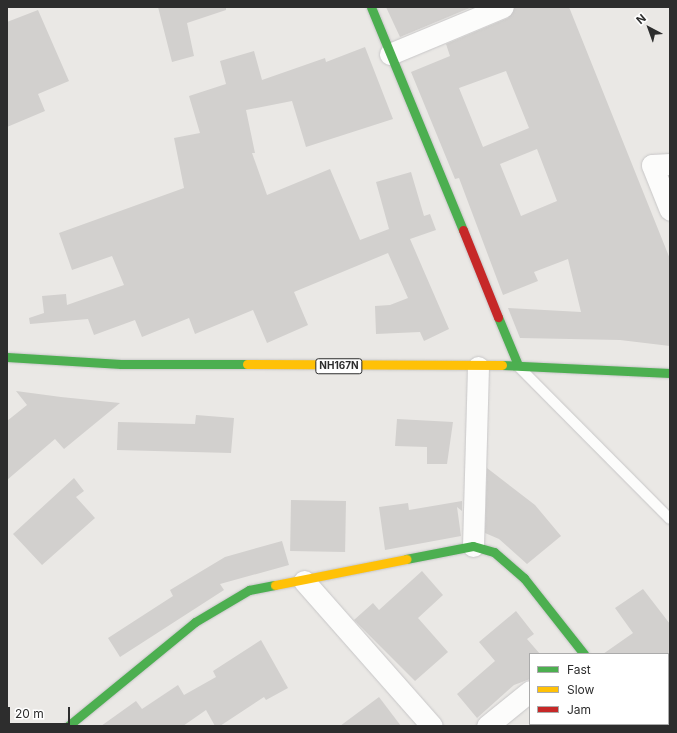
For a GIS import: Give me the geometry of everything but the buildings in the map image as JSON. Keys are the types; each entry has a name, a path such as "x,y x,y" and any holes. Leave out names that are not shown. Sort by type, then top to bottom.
{"main road":[{"path":"371,7 518,365"},
{"name":"NH167N","path":"7,358 121,364 478,367 518,365 670,373"},
{"path":"68,726 202,618 249,590 304,581 472,546 494,552 524,578 580,652"}],"street":[{"path":"390,54 503,7"},
{"path":"670,164 652,165 670,210"},
{"path":"472,546 478,367"},
{"path":"304,581 432,726"},
{"path":"487,726 529,692"}],"lane":[{"path":"518,365 670,519"}],"traffic: fast":[{"path":"371,7 463,230"},
{"path":"498,317 518,365"},
{"path":"7,357 121,364 247,364"},
{"path":"502,365 670,373"},
{"path":"406,559 473,546 494,552 524,578 583,653"},
{"path":"68,726 195,622 249,590 275,585"}],"traffic: slow":[{"path":"247,364 502,365"},
{"path":"275,585 406,559"}],"traffic: jam":[{"path":"463,230 498,317"}]}
